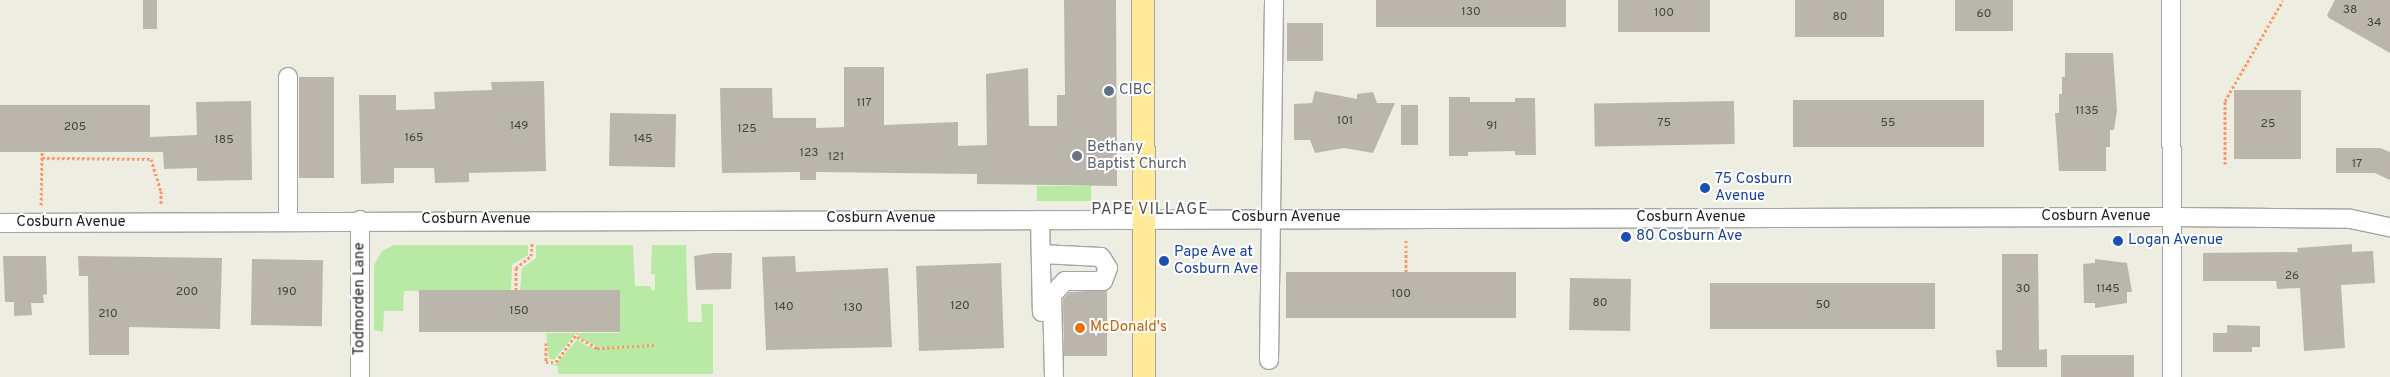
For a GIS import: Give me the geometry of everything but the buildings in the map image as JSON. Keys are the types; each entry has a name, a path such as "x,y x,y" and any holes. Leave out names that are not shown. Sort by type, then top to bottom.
{"main road":[{"path":"1143,0 1144,377"}],"street":[{"path":"1269,360 1274,0"},
{"path":"2171,0 2172,377"},
{"path":"288,77 288,221"},
{"name":"Cosburn Avenue","path":"0,223 360,220 2172,217 2351,219 2390,227"},
{"name":"Todmorden Lane","path":"360,220 360,377"},
{"path":"1040,220 1042,377"},
{"path":"1041,254 1101,257 1108,268 1103,281 1065,281 1052,296 1054,377"}],"path":[{"path":"2225,164 2225,101 2283,0"},
{"path":"41,205 42,152"},
{"path":"42,158 151,159 161,190 161,205"},
{"path":"1406,240 1406,272"},
{"path":"516,290 516,268 531,256 532,243"},
{"path":"546,342 546,362 556,362 577,335 597,348 655,345"}],"green space":[{"path":"1037,186 1091,186 1091,201 1037,201"},
{"path":"394,245 528,245 528,255 512,265 511,290 404,291 403,311 384,311 383,332 374,330 374,265 382,251"},
{"path":"536,245 633,245 635,286 650,286 651,290 655,290 655,274 651,274 652,245 686,245 688,322 702,322 701,304 713,304 713,374 558,374 558,366 549,364 556,364 577,340 597,349 655,346 601,348 578,338 579,333 619,333 619,291 520,290 522,268 536,258"},
{"path":"546,333 576,333 554,360 549,359"}],"place":[{"name":"CIBC","path":"1109,91"},
{"name":"Bethany Baptist Church","path":"1077,156"},
{"name":"75 Cosburn Avenue","path":"1705,188"},
{"name":"80 Cosburn Ave","path":"1626,237"},
{"name":"Logan Avenue","path":"2118,241"},
{"name":"Pape Ave at Cosburn Ave","path":"1164,261"},
{"name":"McDonald's","path":"1080,328"}],"district":[{"name":"PAPE VILLAGE","path":"1150,210"}]}
